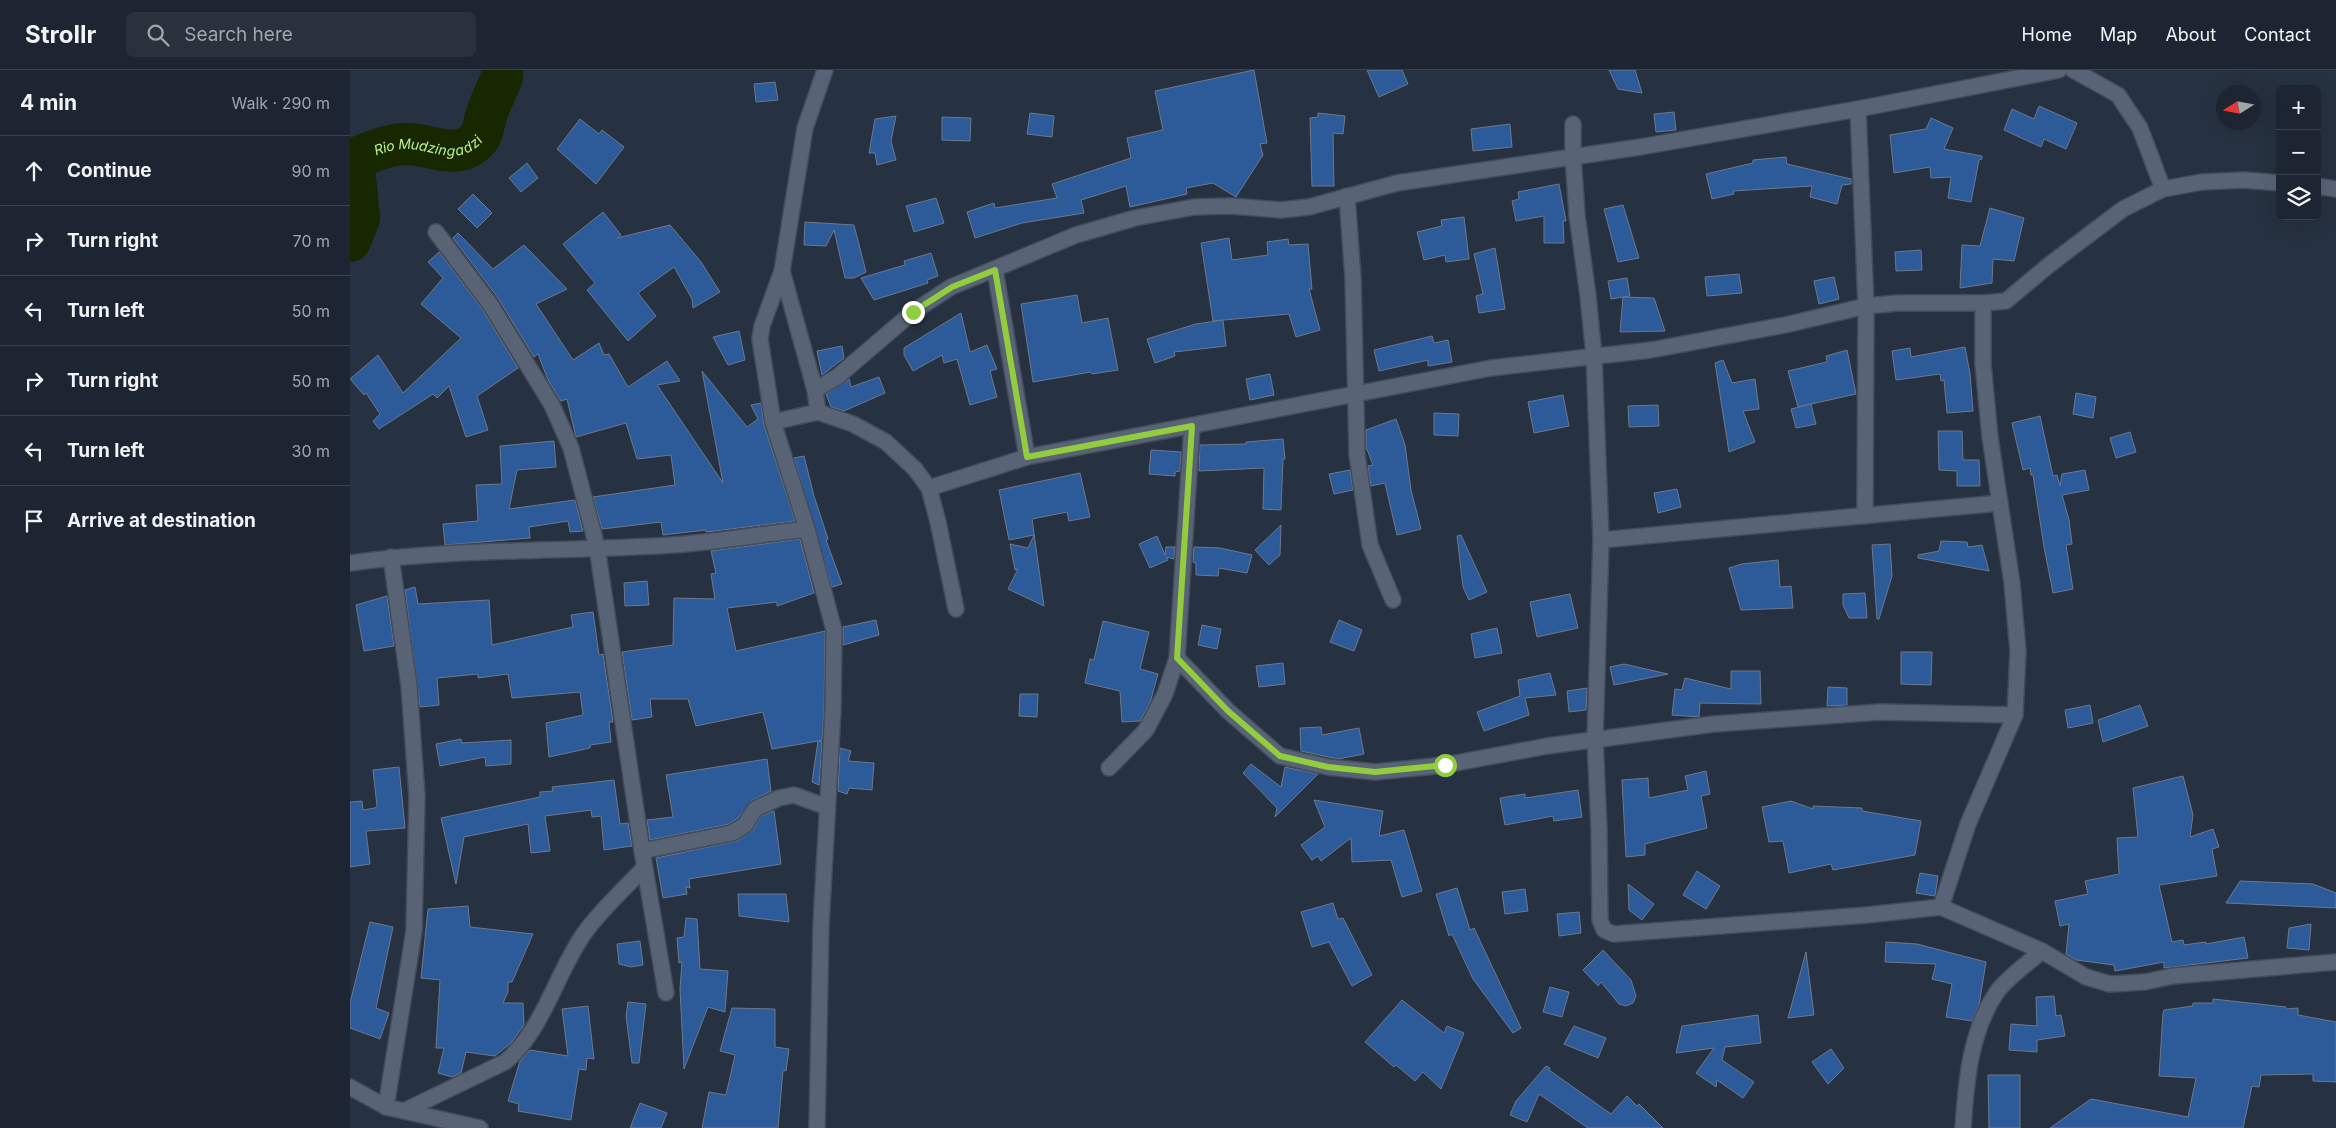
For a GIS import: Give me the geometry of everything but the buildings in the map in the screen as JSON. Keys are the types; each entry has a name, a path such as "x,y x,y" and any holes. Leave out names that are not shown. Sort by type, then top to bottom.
{"street":[{"path":"817,1128 822,925 833,710 834,630 807,529 773,422 760,339 782,271 805,128 825,70"},
{"path":"815,390 837,378 913,312 952,287 1076,235 1135,218 1194,207 1230,206 1280,210 1309,207 1397,183 1640,147 1858,109 2059,70"},
{"path":"2073,70 2118,95 2140,128 2163,189"},
{"path":"1858,109 1866,306 1864,516"},
{"path":"1573,124 1572,156 1577,215 1594,356 1601,540 1595,739 1599,829 1600,920 1604,930 1614,934 1867,915 1941,907 2042,951 2086,976 2110,984 2145,982 2173,976 2336,962"},
{"path":"929,488 1027,457 1491,368 1660,348 1785,325 1866,306 2006,301 2049,265 2123,209 2163,189 2202,182 2244,180 2276,183"},
{"path":"2321,187 2336,189"},
{"path":"1347,196 1353,278 1354,394 1357,454 1370,544 1393,600"},
{"path":"436,232 490,304 552,405 571,448 597,547 642,851 666,993"},
{"path":"995,270 1027,457"},
{"path":"782,271 815,390 818,412"},
{"path":"1941,907 1968,824 2015,715 2018,651 2012,583 1982,364 1983,303"},
{"path":"773,422 818,412 853,424 886,442 915,470 929,488 956,609"},
{"path":"1109,768 1146,730 1166,694 1177,658 1192,426"},
{"path":"1601,540 2000,503"},
{"path":"350,563 391,557 473,552 673,545 807,529"},
{"path":"386,1107 414,931 417,796 409,686 391,557"},
{"path":"1177,658 1228,711 1280,756 1328,767 1375,772 1445,765 1595,739 1714,724 1880,712 2015,715"},
{"path":"642,851 732,833 745,825 755,809 779,798 794,795 827,807"},
{"path":"406,1110 504,1062 515,1054 534,1027 585,932 645,867"},
{"path":"1963,1128 1968,1068 1984,1019 1997,992 2042,951"},
{"path":"350,1087 386,1107 480,1128"}],"waterway":[{"name":"Rio Mudzingadzi","path":"350,241 359,218 354,168 359,157 386,147 403,144 452,151 462,150 471,146 481,135 487,112 502,77 502,70"}],"route":[{"path":"913,312 952,287 995,270 1027,457 1192,426 1177,658 1228,711 1280,756 1328,767 1375,772 1445,765"}]}
